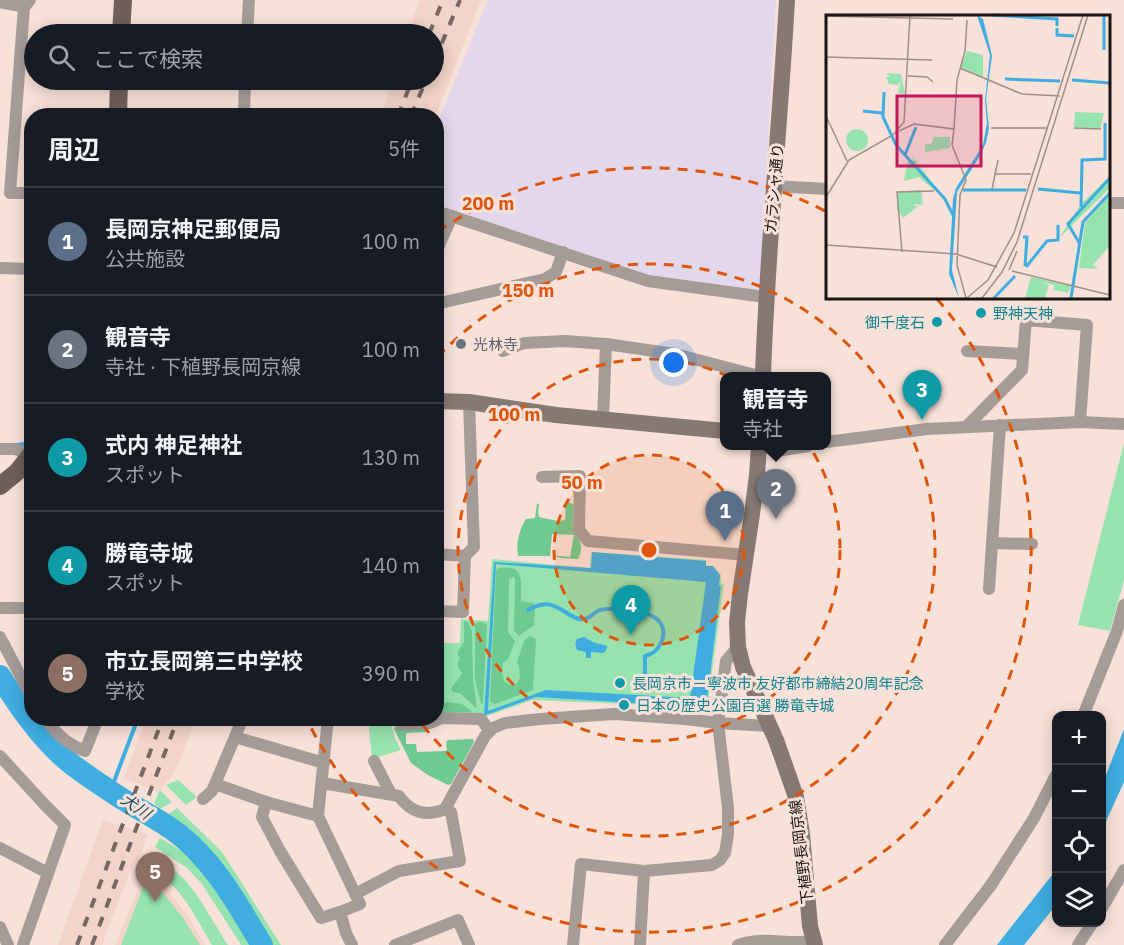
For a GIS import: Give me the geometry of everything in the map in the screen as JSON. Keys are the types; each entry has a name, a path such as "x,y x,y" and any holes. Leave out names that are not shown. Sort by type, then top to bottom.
{"main road":[{"path":"122,24 123,0"},
{"name":"ガラシャ通り","path":"761,372 787,0"},
{"path":"118,108 119,90"},
{"path":"444,401 469,402 556,415 720,431"},
{"name":"下植野長岡京線","path":"760,450 737,622 738,647 743,667 770,726 798,806 810,926 809,944"},
{"path":"0,486 24,472"}],"street":[{"path":"248,24 249,0"},
{"path":"0,2 27,4 25,24"},
{"path":"24,37 10,193 24,193"},
{"path":"244,108 245,90"},
{"path":"774,186 826,189"},
{"path":"1109,202 1124,203"},
{"path":"444,214 648,281 765,297"},
{"path":"444,234 452,216"},
{"path":"444,302 544,279 556,272 563,252"},
{"path":"0,268 24,270"},
{"path":"966,427 1022,370 1026,320 1087,325 1080,422"},
{"path":"503,351 524,343 606,344 675,354 745,372"},
{"path":"603,419 606,344"},
{"path":"967,351 1023,354"},
{"path":"444,611 463,612 465,556 474,547 469,402"},
{"path":"831,441 927,429 1080,422 1124,424"},
{"path":"989,590 1000,425"},
{"path":"0,449 24,452"},
{"path":"542,477 580,476 579,530 588,541 746,555"},
{"path":"992,543 1032,544"},
{"path":"444,555 465,556"},
{"path":"1085,711 1117,631 1124,605"},
{"path":"0,608 24,608"},
{"path":"0,637 24,673"},
{"path":"573,945 581,864 644,872 712,864 725,854 728,808 718,723 726,661 738,647"},
{"path":"322,783 399,796 411,809 428,813 437,812 446,809 485,736 497,725 540,719 614,714 770,726"},
{"path":"444,718 481,719 489,730"},
{"path":"51,726 73,747 85,751 95,726"},
{"path":"202,799 212,791 240,726"},
{"path":"266,802 262,817 321,918 360,904 318,816 327,726"},
{"path":"235,737 324,763"},
{"path":"0,756 65,825 23,945"},
{"path":"374,761 391,794"},
{"path":"945,945 991,885 1034,818 1052,783"},
{"path":"215,784 266,802 318,816"},
{"path":"355,894 399,871 460,861 451,812 446,809"},
{"path":"0,848 48,873"},
{"path":"1106,900 1124,870"},
{"path":"640,945 644,872"},
{"path":"340,912 352,945"},
{"path":"395,945 458,920 469,945"},
{"path":"1077,945 1090,927"},
{"path":"738,945 748,941 809,944"}],"shaded area":[{"path":"420,0 481,0 439,108 383,108 390,90 444,90 444,24 412,24"},
{"path":"488,0 776,0 760,289 755,293 650,277 444,207 444,108"},
{"path":"143,726 193,726 174,773 158,792 124,778"},
{"path":"103,820 148,834 138,860 132,866 102,945 58,945"},
{"path":"144,875 166,888 188,916 205,945 115,945"}],"green space":[{"path":"1124,443 1124,580 1110,631 1078,625"},
{"path":"568,502 573,504 573,527 581,543 578,559 552,555 570,557 574,535 552,534 550,556 518,556 517,546 520,532 526,519 535,518 537,503 539,517 558,521 565,520"},
{"path":"591,552 706,560 706,565 713,566 721,575 721,583 724,584 708,701 698,707 532,700 487,716 444,714 444,643 460,643 461,619 488,621 492,559 590,568"},
{"path":"507,567 517,571 521,581 521,601 535,604 534,625 519,636 514,630 515,579 513,577 509,579 508,632 515,641 508,659 503,663 502,672 504,681 509,685 516,684 520,678 517,662 524,641 530,636 536,639 533,690 495,704 490,702 496,571 498,568"},
{"path":"464,621 468,622 472,631 473,680 477,709 461,694 451,689 462,673 458,666 460,659 458,651 464,642"},
{"path":"479,622 487,625 483,703 481,704 475,679 474,625"},
{"path":"444,703 462,704 472,712 444,712"},
{"path":"369,726 392,726 401,750 372,759"},
{"path":"424,726 428,729 427,732 406,733 406,744 416,744 417,752 445,751 448,740 473,739 474,742 451,784 448,785 411,763 395,727"},
{"path":"178,780 197,797 186,805 166,785"},
{"path":"160,790 172,802 160,809 154,803"},
{"path":"177,808 222,852 281,945 267,945 213,860 167,815"},
{"path":"160,838 192,857 210,877 253,945 241,945 202,884 187,868 155,847"},
{"path":"148,856 173,870 187,882 228,945 212,945 191,909 176,889 144,868"},
{"path":"145,882 164,894 200,945 121,945"}],"water":[{"path":"592,552 706,561 706,566 713,566 720,575 719,585 721,586 707,700 698,707 536,697 484,715 494,562 591,568","holes":["496,564 706,582 690,698 546,690 488,711"]},
{"path":"584,637 607,646 606,651 591,652 591,658 586,658 586,652 577,650 576,646 577,639"},
{"path":"1124,729 1124,782 1106,821 1106,775"},
{"path":"1052,875 1052,910 1024,945 997,945"}],"waterway":[{"path":"17,445 24,444"},
{"path":"528,610 548,604 579,619 588,618 600,610 630,610 647,614 658,620 662,625 662,642 655,651 645,656 645,681"},
{"name":"犬川","path":"0,676 24,712"},
{"name":"犬川","path":"34,726 62,756 79,770 171,829 190,844 229,892 262,945"},
{"path":"110,792 135,726"}],"railway":[{"path":"433,24 443,0"},
{"path":"444,38 460,0"},
{"path":"401,108 408,90"},
{"path":"414,108 422,90"},
{"path":"77,945 160,726"},
{"path":"92,945 175,726"}],"place":[{"name":"野神天神","path":"981,313"},
{"name":"御千度石","path":"937,322"},
{"name":"光林寺","path":"461,344"},
{"name":"式内 神足神社","path":"922,420"},
{"name":"観音寺","path":"776,519"},
{"name":"長岡京神足郵便局","path":"725,541"},
{"name":"勝竜寺城","path":"631,635"},
{"name":"長岡京市－寧波市 友好都市締結20周年記念","path":"620,683"},
{"name":"日本の歴史公園百選 勝竜寺城","path":"624,705"},
{"name":"市立長岡第三中学校","path":"155,902"}]}
